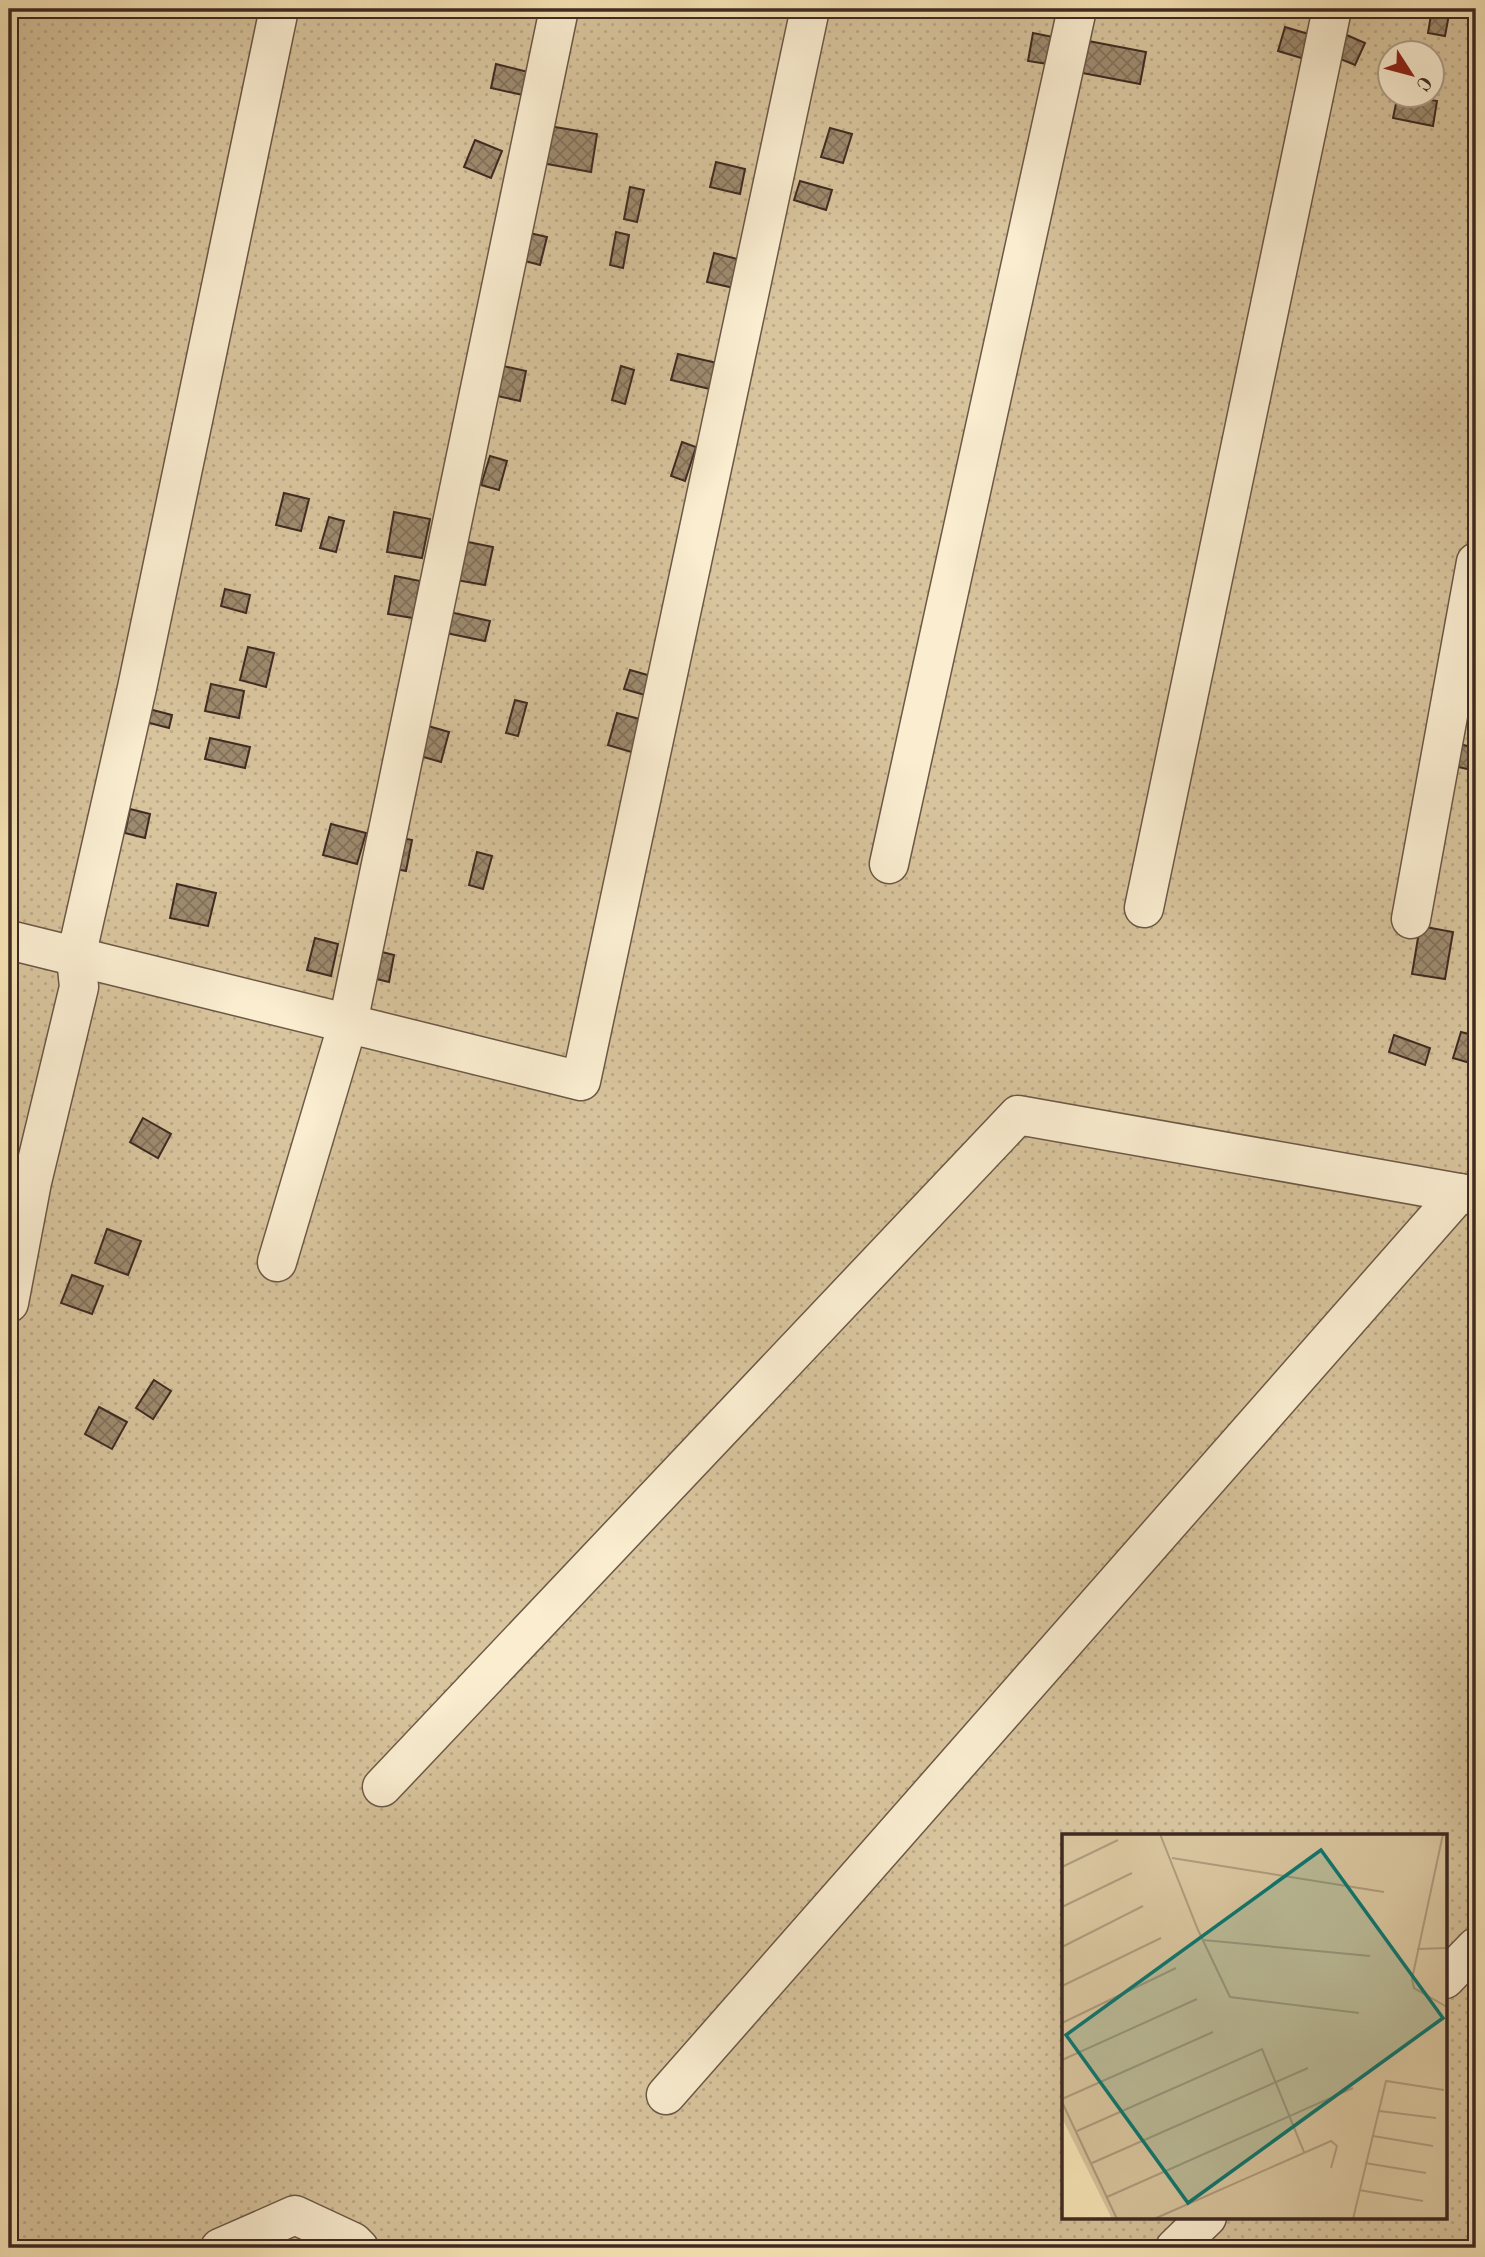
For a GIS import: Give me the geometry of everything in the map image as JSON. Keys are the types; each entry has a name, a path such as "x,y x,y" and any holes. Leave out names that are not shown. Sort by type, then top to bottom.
{"street":[{"path":"9,1303 32,1182 79,987 76,957 137,688 279,9"},
{"path":"277,1262 348,1023 559,9"},
{"path":"9,940 581,1081 810,9"},
{"path":"889,864 1077,9"},
{"path":"1144,908 1332,9"},
{"path":"1411,919 1476,562"},
{"path":"382,1787 1018,1115 1468,1194"},
{"path":"666,2095 1468,1194"},
{"path":"1446,1978 1476,1947"},
{"path":"220,2248 295,2215 354,2242 359,2248"},
{"path":"1175,2248 1206,2218"}],"shaded area":[{"path":"9,9 1476,9 1476,2248 9,2248"}],"building":[{"path":"1432,9 1450,9 1445,36 1428,33"},
{"path":"1285,27 1315,36 1308,60 1278,51"},
{"path":"1033,33 1053,37 1048,64 1028,61"},
{"path":"1342,33 1365,43 1355,65 1333,56"},
{"path":"1078,39 1146,52 1140,84 1072,71"},
{"path":"496,64 528,72 523,95 491,88"},
{"path":"1395,108 1436,108 1433,126 1393,118"},
{"path":"543,125 597,134 591,172 536,162"},
{"path":"830,128 852,134 843,163 821,157"},
{"path":"475,140 502,151 491,178 464,167"},
{"path":"716,162 745,169 740,194 710,187"},
{"path":"800,181 832,190 826,210 794,200"},
{"path":"630,187 644,190 637,222 624,219"},
{"path":"521,231 547,237 540,265 514,258"},
{"path":"616,232 629,235 623,268 610,265"},
{"path":"714,253 741,260 734,288 707,282"},
{"path":"678,354 717,363 710,389 671,380"},
{"path":"494,364 526,371 520,401 488,394"},
{"path":"621,366 634,370 625,404 612,400"},
{"path":"682,442 696,447 685,481 671,476"},
{"path":"490,456 507,461 499,490 481,485"},
{"path":"284,493 309,499 301,531 276,525"},
{"path":"394,512 430,519 422,558 387,552"},
{"path":"329,517 344,521 336,552 320,548"},
{"path":"463,541 493,547 485,585 456,580"},
{"path":"395,576 420,581 413,618 388,614"},
{"path":"225,589 250,595 246,613 221,606"},
{"path":"445,611 490,621 485,641 441,632"},
{"path":"248,647 274,653 266,687 240,680"},
{"path":"630,670 651,676 645,695 624,689"},
{"path":"211,684 244,691 239,718 205,711"},
{"path":"515,700 527,703 518,736 506,733"},
{"path":"145,708 172,715 169,728 142,721"},
{"path":"617,713 647,721 638,754 608,745"},
{"path":"414,722 449,732 441,762 406,752"},
{"path":"210,738 250,747 245,768 205,759"},
{"path":"1459,744 1476,748 1476,771 1454,766"},
{"path":"130,809 150,814 145,838 125,833"},
{"path":"331,824 366,833 357,864 323,855"},
{"path":"392,836 412,840 406,871 386,867"},
{"path":"477,852 492,856 483,889 469,885"},
{"path":"177,884 216,893 208,926 170,918"},
{"path":"1420,926 1453,932 1445,979 1412,974"},
{"path":"315,938 338,944 331,976 307,970"},
{"path":"374,950 394,955 389,982 368,977"},
{"path":"1461,1032 1476,1036 1470,1063 1453,1058"},
{"path":"1394,1035 1430,1048 1425,1065 1389,1052"},
{"path":"143,1118 171,1134 158,1158 130,1142"},
{"path":"107,1229 141,1241 128,1275 95,1263"},
{"path":"72,1275 103,1286 92,1314 61,1303"},
{"path":"154,1380 171,1391 153,1419 136,1408"},
{"path":"99,1407 127,1422 112,1449 85,1434"},
{"path":"9,1490 18,1493 12,1518 9,1517"}]}
